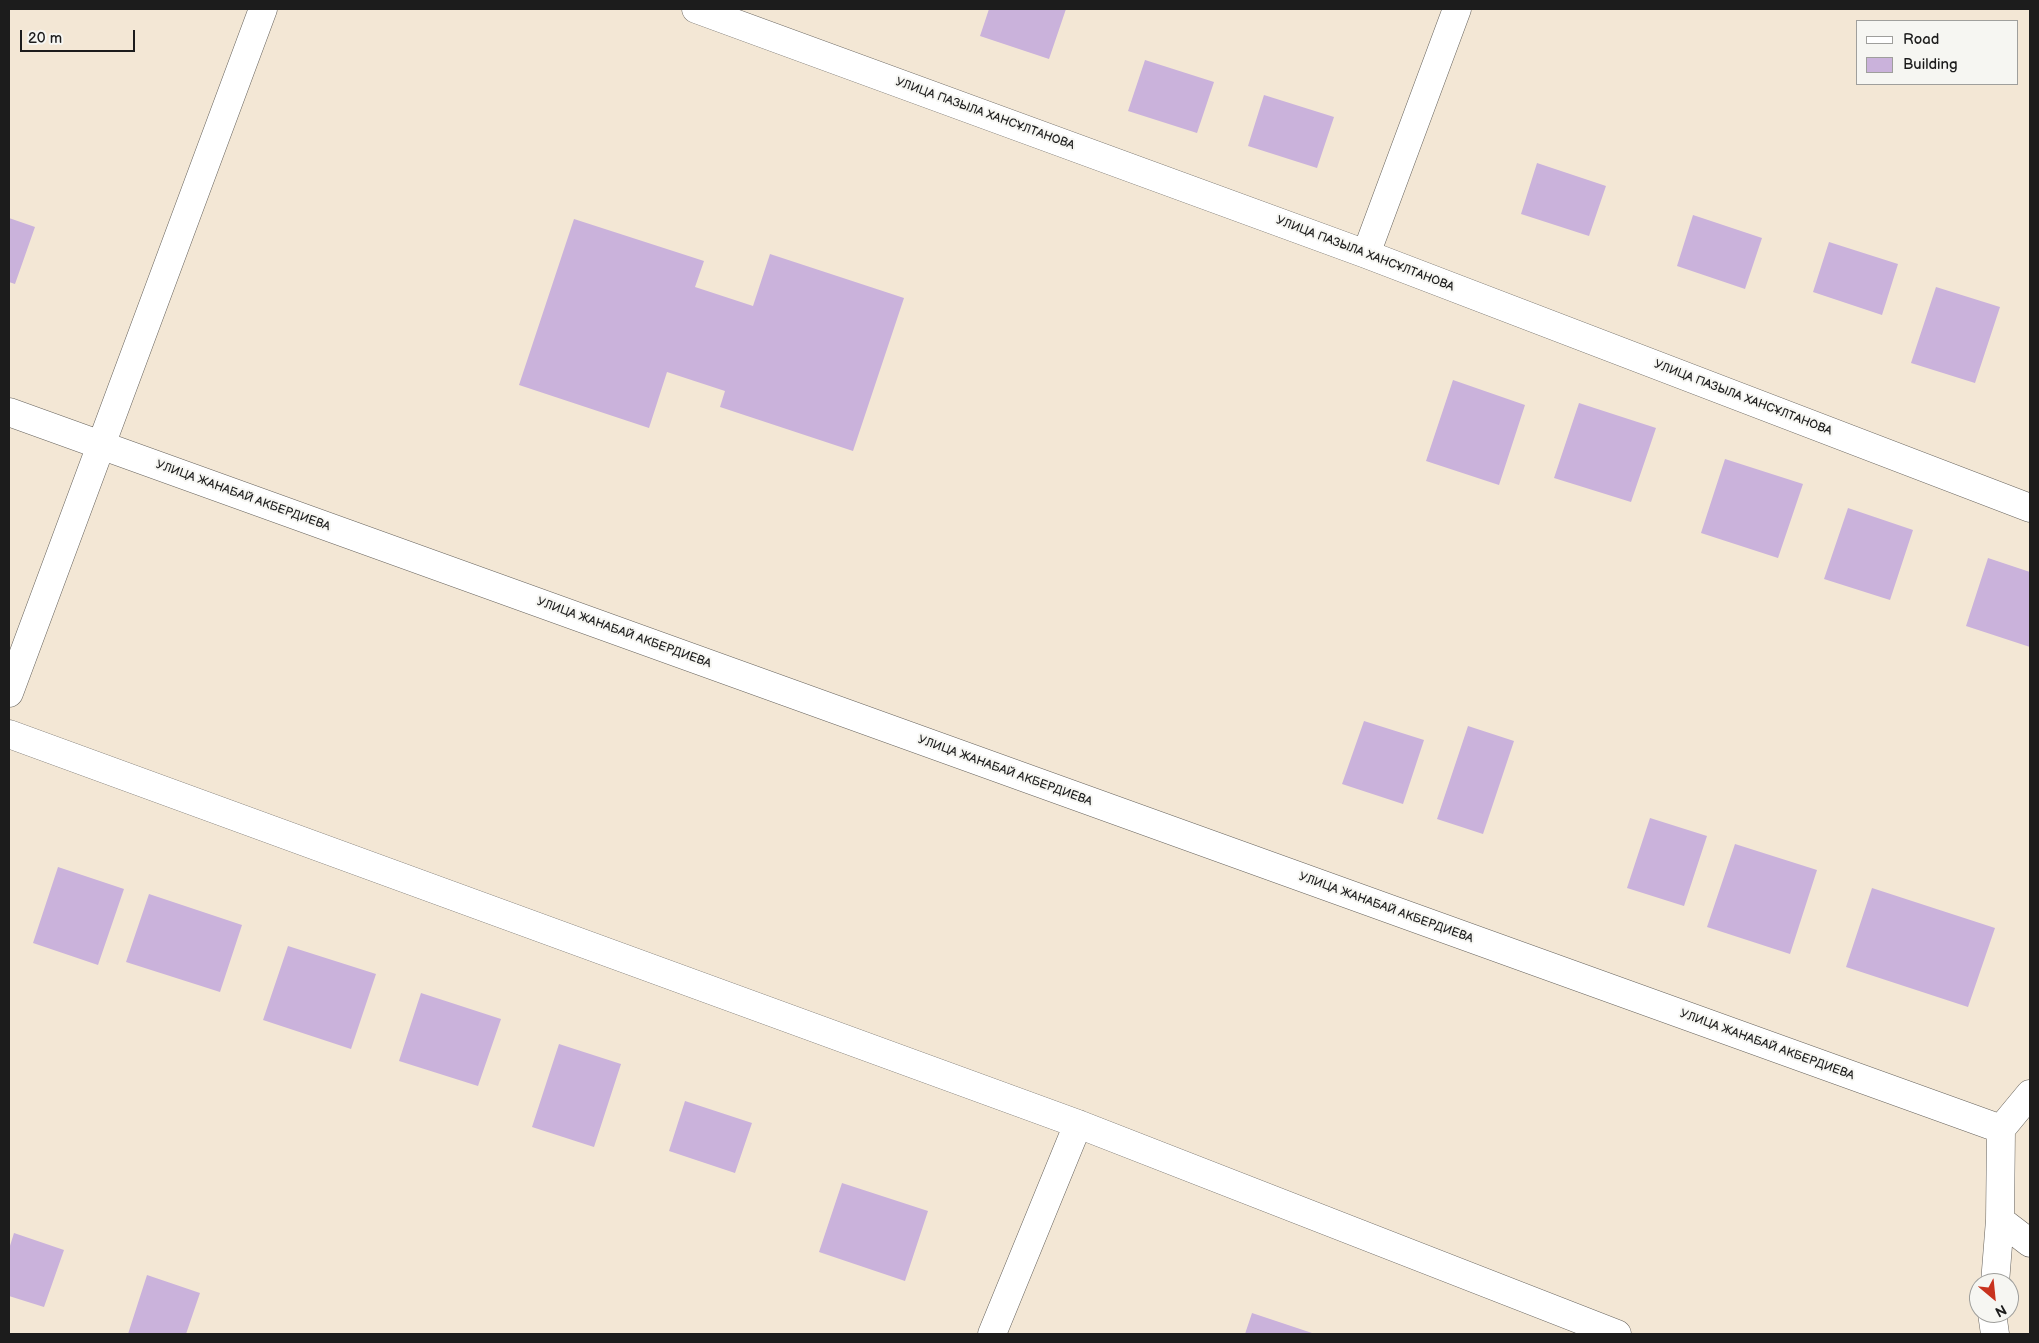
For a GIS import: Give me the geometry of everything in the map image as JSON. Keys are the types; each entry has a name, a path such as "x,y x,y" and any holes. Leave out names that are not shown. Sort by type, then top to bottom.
{"street":[{"path":"9,694 263,9"},
{"name":"УЛИЦА ПАЗЫЛА ХАНСҰЛТАНОВА","path":"696,9 1366,254 2030,508"},
{"path":"1366,254 1458,9"},
{"name":"УЛИЦА ЖАНАБАЙ АКБЕРДИЕВА","path":"9,412 2001,1129"},
{"path":"9,734 1078,1124 1617,1334"},
{"path":"1996,1273 2000,1220 2001,1129 2030,1094"},
{"path":"992,1334 1078,1124"},
{"path":"2000,1220 2030,1243"}],"building":[{"path":"989,9 1066,9 1049,59 980,36"},
{"path":"1145,60 1214,82 1197,133 1128,111"},
{"path":"1264,95 1334,117 1317,168 1248,146"},
{"path":"1537,163 1606,186 1589,236 1521,214"},
{"path":"1693,215 1762,238 1745,289 1677,266"},
{"path":"9,218 35,227 15,284 9,282"},
{"path":"574,219 704,261 695,287 753,306 770,254 904,298 853,451 720,407 725,391 667,372 649,428 519,385"},
{"path":"1829,242 1898,264 1882,315 1813,292"},
{"path":"1936,287 2000,307 1975,383 1911,363"},
{"path":"1453,380 1525,405 1499,485 1426,461"},
{"path":"1579,403 1656,428 1631,502 1554,478"},
{"path":"1725,459 1803,484 1778,558 1701,533"},
{"path":"1848,508 1913,530 1890,600 1824,579"},
{"path":"1988,558 2030,572 2030,647 1966,626"},
{"path":"1364,721 1424,740 1403,804 1342,784"},
{"path":"1468,726 1514,741 1483,834 1437,819"},
{"path":"1650,818 1707,836 1684,906 1627,888"},
{"path":"1735,844 1817,870 1790,954 1707,927"},
{"path":"58,867 124,889 98,965 33,943"},
{"path":"1872,888 1995,928 1968,1007 1846,967"},
{"path":"149,894 242,925 220,992 126,962"},
{"path":"288,946 376,974 351,1049 263,1020"},
{"path":"421,993 501,1019 478,1086 399,1061"},
{"path":"559,1044 621,1064 594,1147 532,1127"},
{"path":"685,1101 752,1123 735,1173 669,1151"},
{"path":"842,1183 928,1211 905,1281 819,1252"},
{"path":"14,1233 64,1250 44,1307 9,1296 9,1249"},
{"path":"147,1275 200,1293 186,1334 128,1334"},
{"path":"1252,1313 1315,1334 1245,1334"}]}
